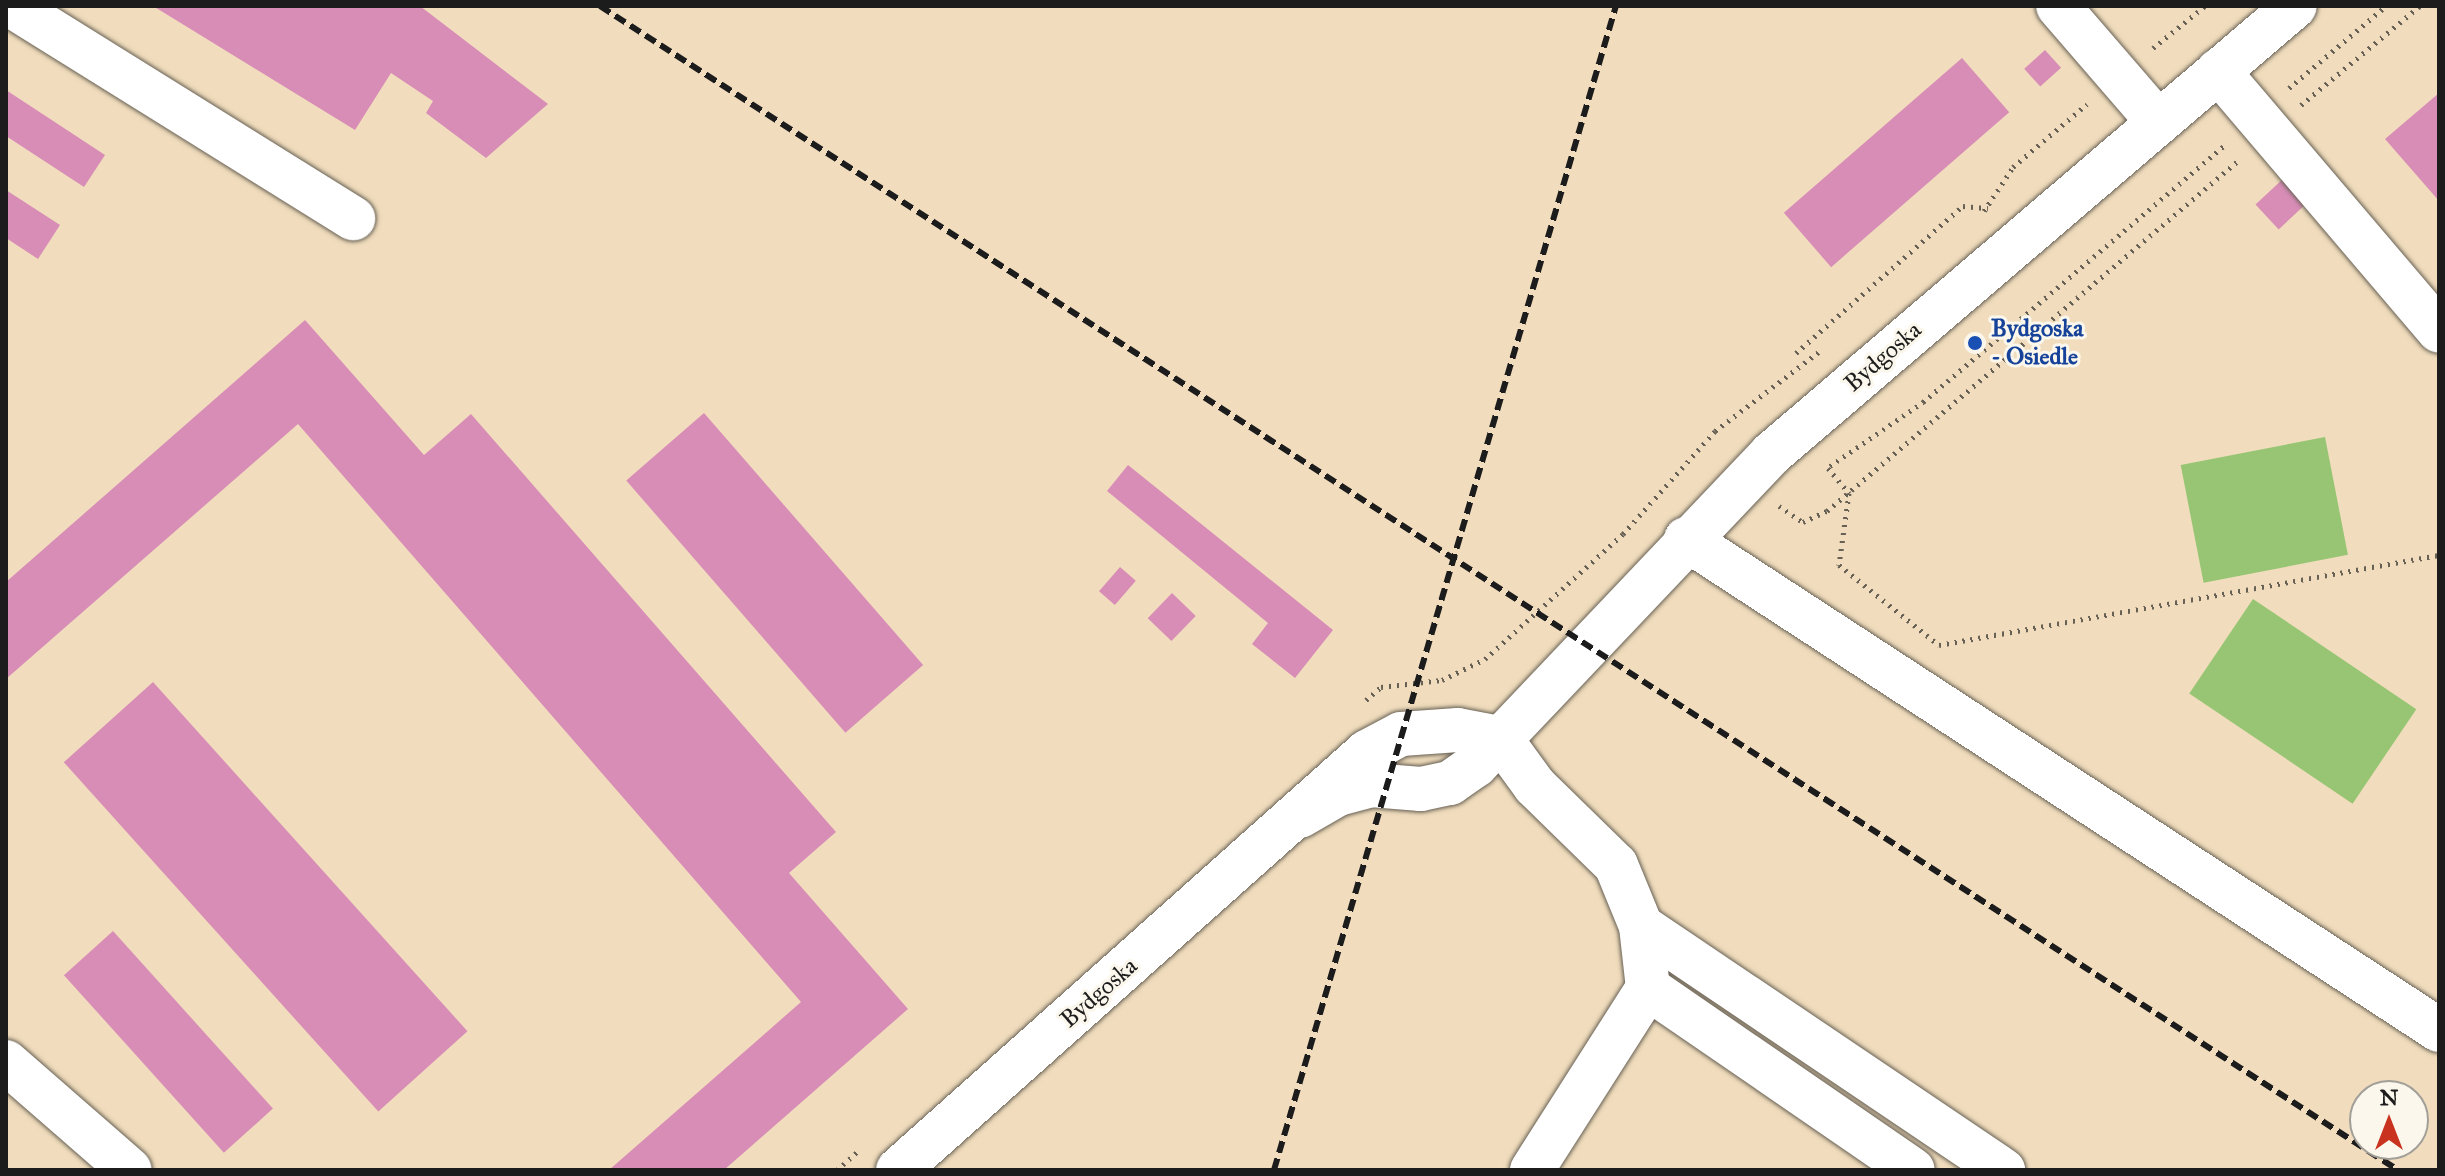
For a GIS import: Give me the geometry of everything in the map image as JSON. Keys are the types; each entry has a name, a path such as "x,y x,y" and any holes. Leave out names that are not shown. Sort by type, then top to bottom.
{"street":[{"path":"12,6 353,218"},
{"path":"2058,6 2158,122"},
{"name":"Bydgoska","path":"898,1170 1300,816 1367,752 1401,734 1458,730 1500,738 1761,463 2295,6"},
{"path":"2218,71 2439,331"},
{"path":"1686,539 2439,1030"},
{"path":"1500,738 1535,786 1616,865 1641,926 1648,988 1532,1170"},
{"path":"1641,926 2003,1170"},
{"path":"1648,988 1913,1170"},
{"path":"6,1062 130,1170"}],"path":[{"path":"1978,220 2013,167 2205,6"},
{"path":"1738,411 1785,514 1803,522 1849,493 2264,124 2386,6"},
{"path":"1715,431 1761,463 1798,482 1828,468 1923,402 2264,124 2420,6"},
{"path":"1796,353 1963,206 1998,208"},
{"path":"1358,707 1381,687 1442,680 1485,659 1623,534 1715,431 1794,366 1832,344"},
{"path":"1828,468 1849,493 1839,565 1939,645 2439,555"}],"green space":[{"path":"2325,437 2348,555 2204,583 2181,465"},
{"path":"2253,599 2416,709 2353,804 2189,694"}],"building":[{"path":"153,6 420,6 548,104 486,158 426,113 433,101 391,73 355,130"},
{"path":"2045,50 2061,68 2040,87 2024,69"},
{"path":"1962,58 2009,112 1831,267 1784,213"},
{"path":"6,90 105,155 84,187 6,136"},
{"path":"2439,93 2439,201 2385,139"},
{"path":"2284,178 2307,203 2279,229 2255,205"},
{"path":"6,190 60,225 38,259 6,238"},
{"path":"305,320 424,455 471,414 836,832 789,873 908,1009 724,1170 609,1170 801,1002 298,424 6,679 6,582"},
{"path":"704,413 923,665 845,733 626,481"},
{"path":"1128,465 1333,630 1295,678 1252,644 1268,623 1107,491"},
{"path":"1120,567 1136,581 1115,605 1099,591"},
{"path":"1172,593 1196,616 1171,641 1148,618"},
{"path":"153,682 467,1031 378,1112 64,762"},
{"path":"113,931 273,1109 224,1153 64,975"}],"railway":[{"path":"600,6 2398,1170"},
{"path":"1274,1170 1616,6"}],"place":[{"name":"Bydgoska - Osiedle","path":"1975,343"}]}
